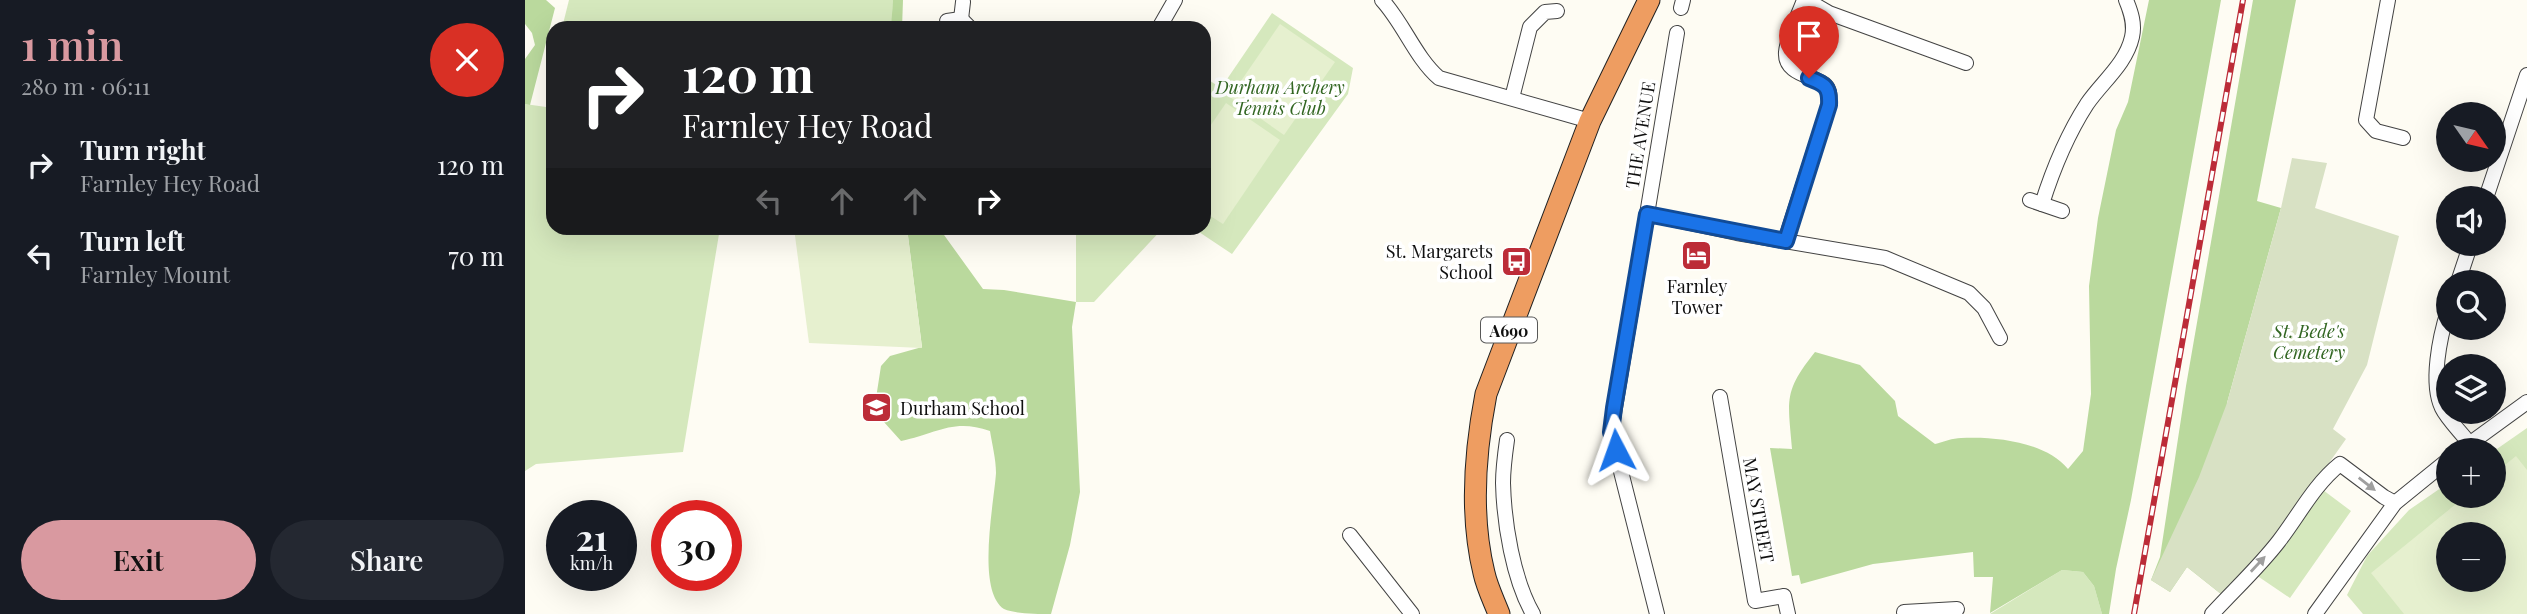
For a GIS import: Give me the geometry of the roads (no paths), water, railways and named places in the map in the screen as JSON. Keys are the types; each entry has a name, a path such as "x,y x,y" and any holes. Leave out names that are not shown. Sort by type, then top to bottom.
{"highway":[{"name":"A690","path":"1499,614 1484,574 1475,505 1478,432 1486,394 1590,121 1649,0"}],"street":[{"path":"1163,21 1175,0"},
{"path":"1382,0 1399,20 1428,68 1439,78 1590,121"},
{"path":"2062,211 2036,202 2088,103 2123,60 2131,40 2132,15 2126,0"},
{"path":"2388,0 2366,120 2377,131 2403,138"},
{"path":"1786,241 1829,105 1830,92 1826,85 1800,74 1789,64 1786,53 1809,1 1829,13 1966,63"},
{"path":"959,21 963,2"},
{"path":"1512,98 1530,27 1549,8"},
{"name":"THE AVENUE","path":"1657,614 1611,432 1677,33"},
{"path":"2490,186 2527,75"},
{"path":"1647,214 1885,258 1953,284 1969,293 1984,308 2000,338"},
{"path":"2440,340 2436,373 2442,407 2460,438"},
{"name":"MAY STREET","path":"1720,397 1755,601 1784,596 1788,614"},
{"path":"2477,438 2527,402"},
{"path":"1507,440 1503,482 1507,519 1516,571 1533,614"},
{"path":"2212,614 2278,542 2328,474 2340,464 2384,498 2395,503"},
{"path":"2315,614 2395,503 2436,470"},
{"path":"1350,535 1412,614"},
{"path":"1904,612 1957,609"}],"railway":[{"path":"2134,614 2243,0"}],"place":[{"name":"Farnley Tower","path":"1697,255"},
{"name":"St. Margarets School","path":"1516,261"},
{"name":"Durham School","path":"877,408"}],"park label":[{"name":"Durham Archery Tennis Club","path":"1280,98"},
{"name":"St. Bede's Cemetery","path":"2309,341"}]}
